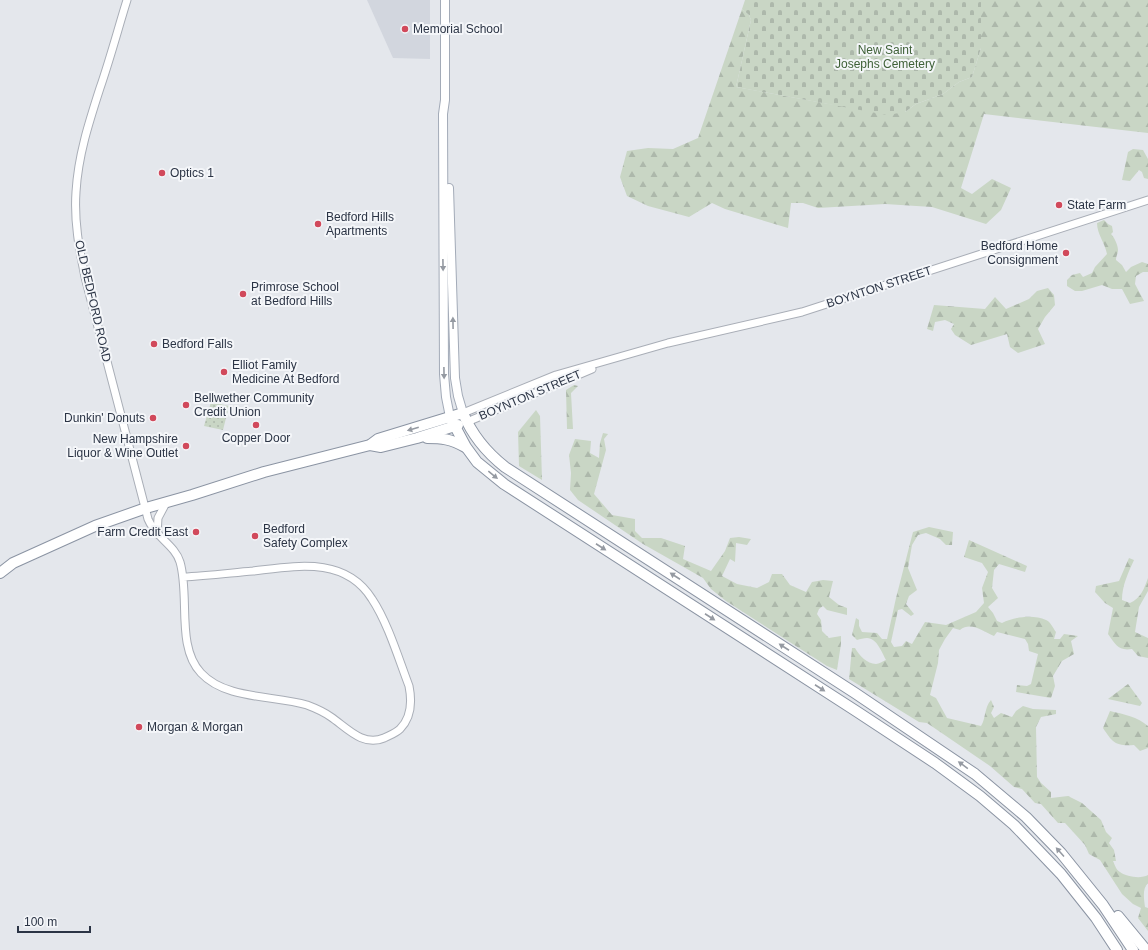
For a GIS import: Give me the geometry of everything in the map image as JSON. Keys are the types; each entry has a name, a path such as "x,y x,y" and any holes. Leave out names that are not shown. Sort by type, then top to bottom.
{"highway":[{"path":"370,445 381,447 417,438 465,417 482,445 493,457 506,467 855,693 966,767 1026,817 1050,841 1107,903 1146,950"},
{"path":"0,573 13,564 75,534 146,508 264,472 370,445 378,439 452,422"},
{"path":"452,422 466,447 478,462 504,484 856,711 935,763 980,796 1014,825 1061,874 1096,918 1117,950"},
{"path":"417,438 454,441 466,447"},
{"path":"0,566 13,564"},
{"path":"1078,873 1103,905 1133,950"}],"main road":[{"path":"445,0 443,114 444,374 446,397 452,422"},
{"path":"444,100 447,117 455,378 458,396 465,417"}],"street":[{"name":"OLD BEDFORD ROAD","path":"127,0 84,141 78,175 76,208 78,242 85,277 150,523 157,534 177,555 180,564 183,577 187,643 194,665 209,681 224,689 281,699 312,707 331,716 352,733 367,740 382,739 401,728 410,713 411,697 409,686 376,605 367,592 355,580 332,569 311,566 183,577"},
{"name":"BOYNTON STREET","path":"465,417 556,375 606,362 668,343 775,319 813,308 1148,200"},
{"path":"157,534 158,518 166,503"}],"shaded area":[{"name":"Memorial School","path":"367,0 430,0 430,59 393,58"}],"green space":[{"name":"New Saint Josephs Cemetery","path":"745,0 981,0 981,48 972,77 959,82 943,94 916,104 905,112 887,115 736,87 751,20 749,15 742,9"},
{"path":"981,0 1148,0 1148,133 984,114 961,188 972,194 992,179 1011,188 1001,210 986,224 932,207 885,204 818,208 803,203 791,203 788,228 725,209 712,203 689,217 648,206 627,196 620,177 627,151 648,148 673,149 698,138 742,9 749,15 751,20 736,87 829,104 905,112 916,104 943,94 959,82 972,77 981,48"},
{"path":"1133,149 1143,150 1148,159 1148,179 1144,178 1142,172 1139,170 1130,181 1122,180 1128,152"},
{"path":"1104,220 1112,226 1113,232 1111,234 1116,241 1118,248 1116,260 1122,265 1126,272 1131,267 1142,262 1148,264 1148,272 1143,272 1136,276 1135,284 1144,301 1130,304 1122,289 1112,289 1102,285 1082,291 1075,291 1067,286 1067,280 1072,275 1080,273 1083,277 1092,273 1095,267 1107,254 1097,227 1097,223"},
{"path":"1048,288 1054,295 1055,305 1045,317 1038,329 1045,344 1018,353 1010,347 1007,334 971,345 955,335 951,329 954,324 945,320 935,322 933,331 927,329 934,305 985,309 995,297 1006,309 1029,299 1037,291"},
{"path":"574,385 578,386 571,393 573,429 567,429 566,390"},
{"path":"211,402 229,406 223,430 204,426"},
{"path":"536,410 540,416 542,480 519,466 518,432"},
{"path":"603,433 608,434 604,439 606,450 594,494 612,515 635,519 635,531 642,538 661,538 685,546 683,559 711,571 725,551 730,538 739,537 751,539 747,545 736,543 735,562 730,559 722,576 737,584 757,588 769,582 772,574 782,574 790,585 806,592 812,582 823,580 833,581 829,597 839,605 847,608 847,615 827,610 823,606 819,609 817,614 821,620 822,631 829,638 841,636 837,670 827,666 726,601 711,589 703,578 643,544 578,500 570,490 571,473 569,455 575,439 591,441 590,453 599,458 600,443"},
{"path":"929,527 953,532 952,545 946,545 940,539 926,533 918,535 912,545 908,568 917,590 909,596 906,604 914,614 911,616 902,609 898,610 891,642 894,647 902,646 906,641 912,644 925,622 946,625 976,612 984,603 982,588 988,572 982,563 964,557 969,540 1027,566 1025,572 999,564 994,570 992,588 998,598 988,607 997,621 1002,623 1018,618 1041,618 1050,623 1056,632 1054,639 1060,639 1064,634 1078,636 1071,641 1074,654 1062,661 1053,676 1055,686 1051,698 1016,692 1017,685 1027,686 1031,684 1038,654 1029,651 1028,644 1025,639 997,632 994,636 973,627 960,630 953,628 945,639 939,650 938,663 930,695 936,698 947,718 981,726 987,706 991,700 994,707 991,713 994,718 1001,713 1012,717 1016,711 1023,706 1033,709 1056,710 1056,714 1041,717 1036,727 1037,777 1051,792 1051,798 1068,796 1082,803 1101,820 1106,832 1112,838 1109,843 1114,850 1116,861 1113,861 1119,871 1123,874 1134,877 1148,875 1148,883 1144,894 1145,907 1148,908 1148,931 1138,918 1141,908 1133,904 1122,894 1100,860 1089,854 1085,845 1065,823 1058,823 1041,804 1035,803 1022,789 1014,787 990,766 927,723 919,722 849,679 852,648 855,648 866,661 873,664 886,660 879,646 874,640 867,638 857,640 852,635 856,618 859,620 859,626 862,632 877,633 882,639 887,639 913,532"},
{"path":"1129,558 1134,560 1124,585 1122,600 1130,603 1137,599 1148,578 1148,591 1139,607 1135,632 1148,638 1148,658 1138,656 1132,649 1123,649 1115,644 1108,634 1113,608 1105,603 1095,592 1096,586 1119,581"},
{"path":"1128,684 1142,703 1140,706 1108,699"},
{"path":"1110,711 1135,718 1148,726 1148,748 1140,751 1134,745 1118,744 1112,740 1103,728"}],"place":[{"name":"Memorial School","path":"405,29"},
{"name":"Optics 1","path":"162,173"},
{"name":"State Farm","path":"1059,205"},
{"name":"Bedford Hills Apartments","path":"318,224"},
{"name":"Bedford Home Consignment","path":"1066,253"},
{"name":"Primrose School at Bedford Hills","path":"243,294"},
{"name":"Bedford Falls","path":"154,344"},
{"name":"Elliot Family Medicine At Bedford","path":"224,372"},
{"name":"Bellwether Community Credit Union","path":"186,405"},
{"name":"Dunkin' Donuts","path":"153,418"},
{"name":"Copper Door","path":"256,425"},
{"name":"New Hampshire Liquor & Wine Outlet","path":"186,446"},
{"name":"Farm Credit East","path":"196,532"},
{"name":"Bedford Safety Complex","path":"255,536"},
{"name":"Morgan & Morgan","path":"139,727"}]}
